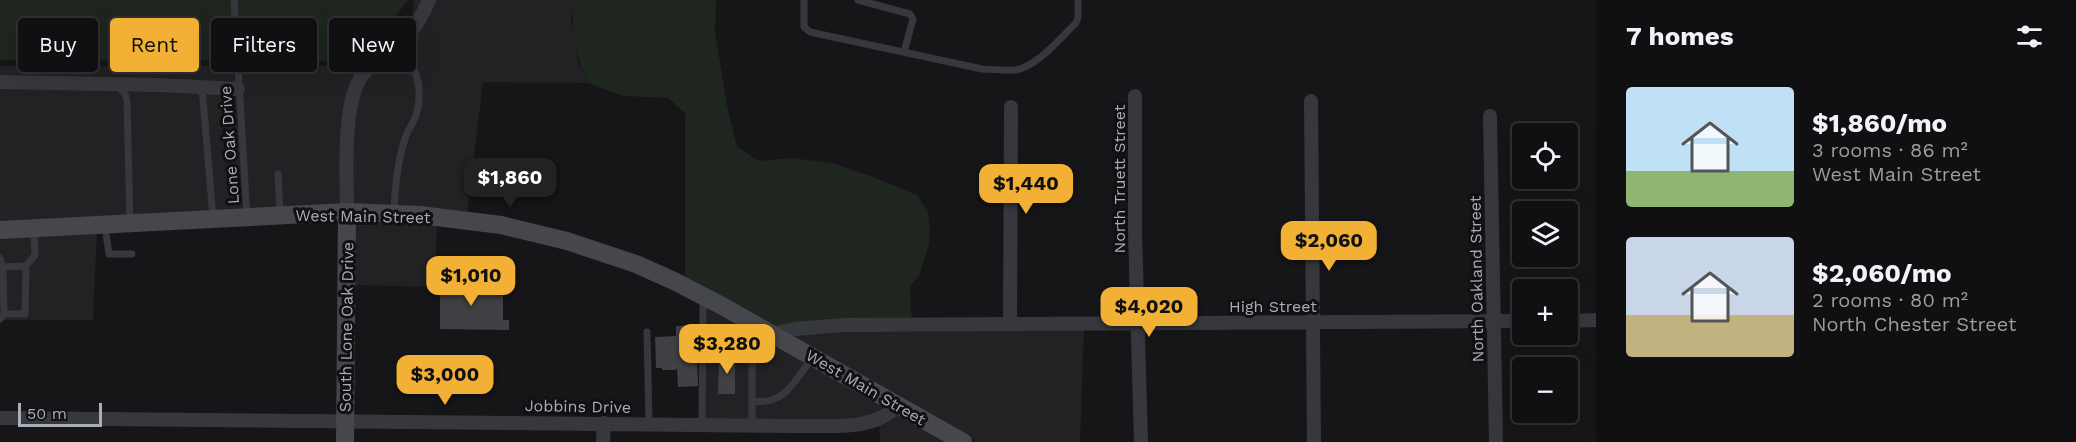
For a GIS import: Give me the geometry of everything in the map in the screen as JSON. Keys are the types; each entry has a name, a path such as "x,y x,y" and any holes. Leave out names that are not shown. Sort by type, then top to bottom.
{"main road":[{"name":"West Main Street","path":"0,230 347,212 420,215 501,225 567,241 636,264 703,295 963,442"},
{"name":"South Lone Oak Drive","path":"345,442 347,212"}],"street":[{"path":"416,26 429,0"},
{"path":"347,212 348,127 353,95 365,72"},
{"path":"0,82 238,88"},
{"name":"North Truett Street","path":"1135,96 1135,232 1141,442"},
{"path":"1311,102 1314,442"},
{"path":"1010,323 1011,107"},
{"name":"North Oakland Street","path":"1490,116 1496,442"},
{"path":"1578,321 1596,320"},
{"name":"High Street","path":"772,334 795,329 842,325 1512,321"},
{"name":"Jobbins Drive","path":"0,418 865,425 891,413 897,405"},
{"path":"603,442 604,423"}],"lane":[{"name":"Lone Oak Drive","path":"234,0 247,216"},
{"path":"804,0 804,27 810,32 982,69 1016,70 1032,65 1076,23 1078,0"},
{"path":"858,0 910,14 913,19 904,52"},
{"path":"393,214 400,155 405,136 416,115 418,99 416,72"},
{"path":"116,84 127,100 130,223"},
{"path":"202,87 213,218"},
{"path":"278,174 280,215"},
{"path":"105,224 109,254 132,254"},
{"path":"0,258 2,316 25,314 26,266 35,255 34,228"},
{"path":"2,267 26,266"},
{"path":"702,424 703,295"},
{"path":"647,332 649,424"},
{"path":"752,425 752,366 756,356 772,334"},
{"path":"752,401 773,401 781,396 813,357"}],"shaded area":[{"path":"0,0 408,0 394,18 329,18 329,61 317,61 317,18 211,18 211,61 199,61 199,18 110,18 110,60 98,60 98,18 18,18 18,60 0,60"},
{"path":"415,0 574,0 571,20 578,63 588,83 483,82 467,214 0,223 0,66 18,66 18,72 98,72 98,66 110,66 110,72 199,72 199,66 211,66 211,72 317,72 317,66 329,66 329,72 416,72 416,18 413,18"},
{"path":"574,0 716,0 715,32 727,106 737,147 759,161 792,158 832,163 917,195 928,211 929,245 919,276 910,286 912,327 783,332 685,280 685,113 668,98 623,96 588,83 575,42"},
{"path":"353,219 437,224 435,287 352,285"},
{"path":"97,231 93,320 0,320 0,237"},
{"path":"703,307 950,442 880,442 879,426 704,418"},
{"path":"912,327 1084,329 1080,442 976,442 783,332"}],"building":[{"path":"458,274 472,274 472,286 493,286 493,295 503,295 503,320 509,320 509,330 440,329 440,286 457,286"},
{"path":"696,325 698,386 678,387 677,367 676,370 656,368 655,337 676,336 676,326"},
{"path":"719,356 735,356 735,394 718,394"}]}
